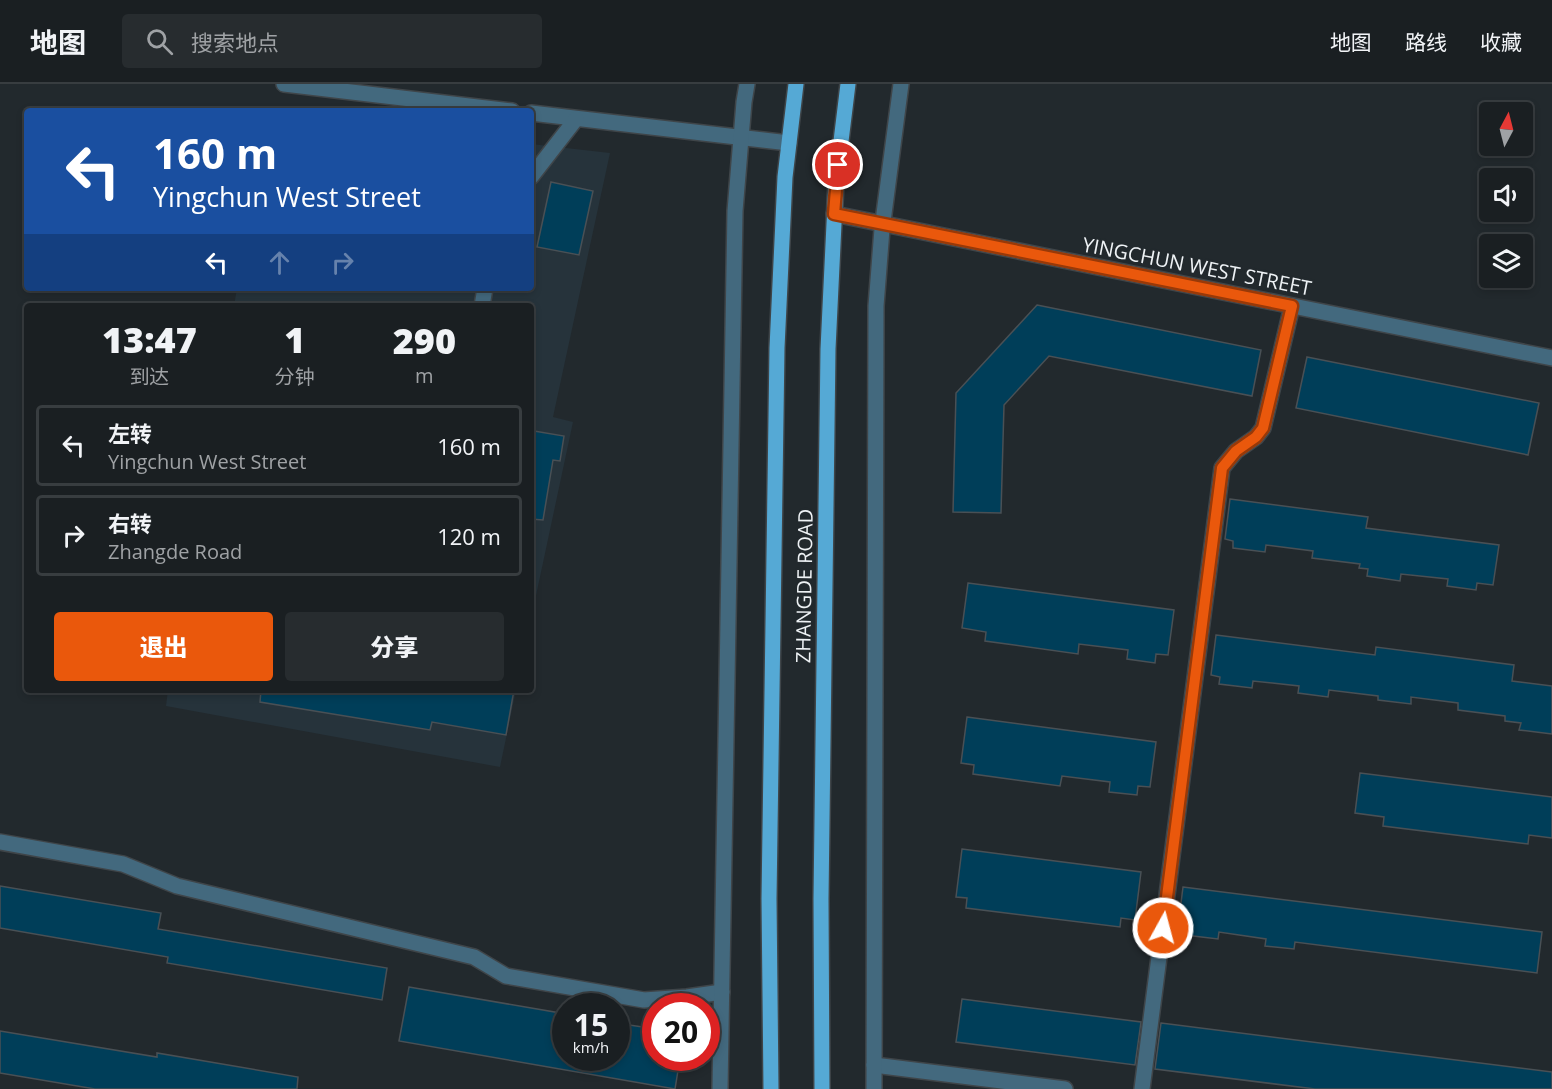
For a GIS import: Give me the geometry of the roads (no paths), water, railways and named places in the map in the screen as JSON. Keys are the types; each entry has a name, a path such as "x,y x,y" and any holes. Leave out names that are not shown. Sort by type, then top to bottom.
{"main road":[{"name":"ZHANGDE ROAD","path":"771,1089 769,899 777,360 785,177 796,84"},
{"name":"ZHANGDE ROAD","path":"822,1089 821,900 828,350 836,182 848,84"}],"street":[{"path":"284,84 336,87 490,108"},
{"path":"720,1089 735,222 747,84"},
{"path":"874,1089 876,306 882,224 901,84"},
{"path":"534,113 789,143"},
{"path":"534,173 576,119"},
{"name":"YINGCHUN WEST STREET","path":"834,214 1552,358"},
{"path":"1142,1089 1222,468 1236,451 1256,437 1263,428 1292,306"},
{"path":"0,842 123,864 177,886 474,957 506,976 645,1000 722,992"},
{"path":"874,1065 1065,1089"}]}
